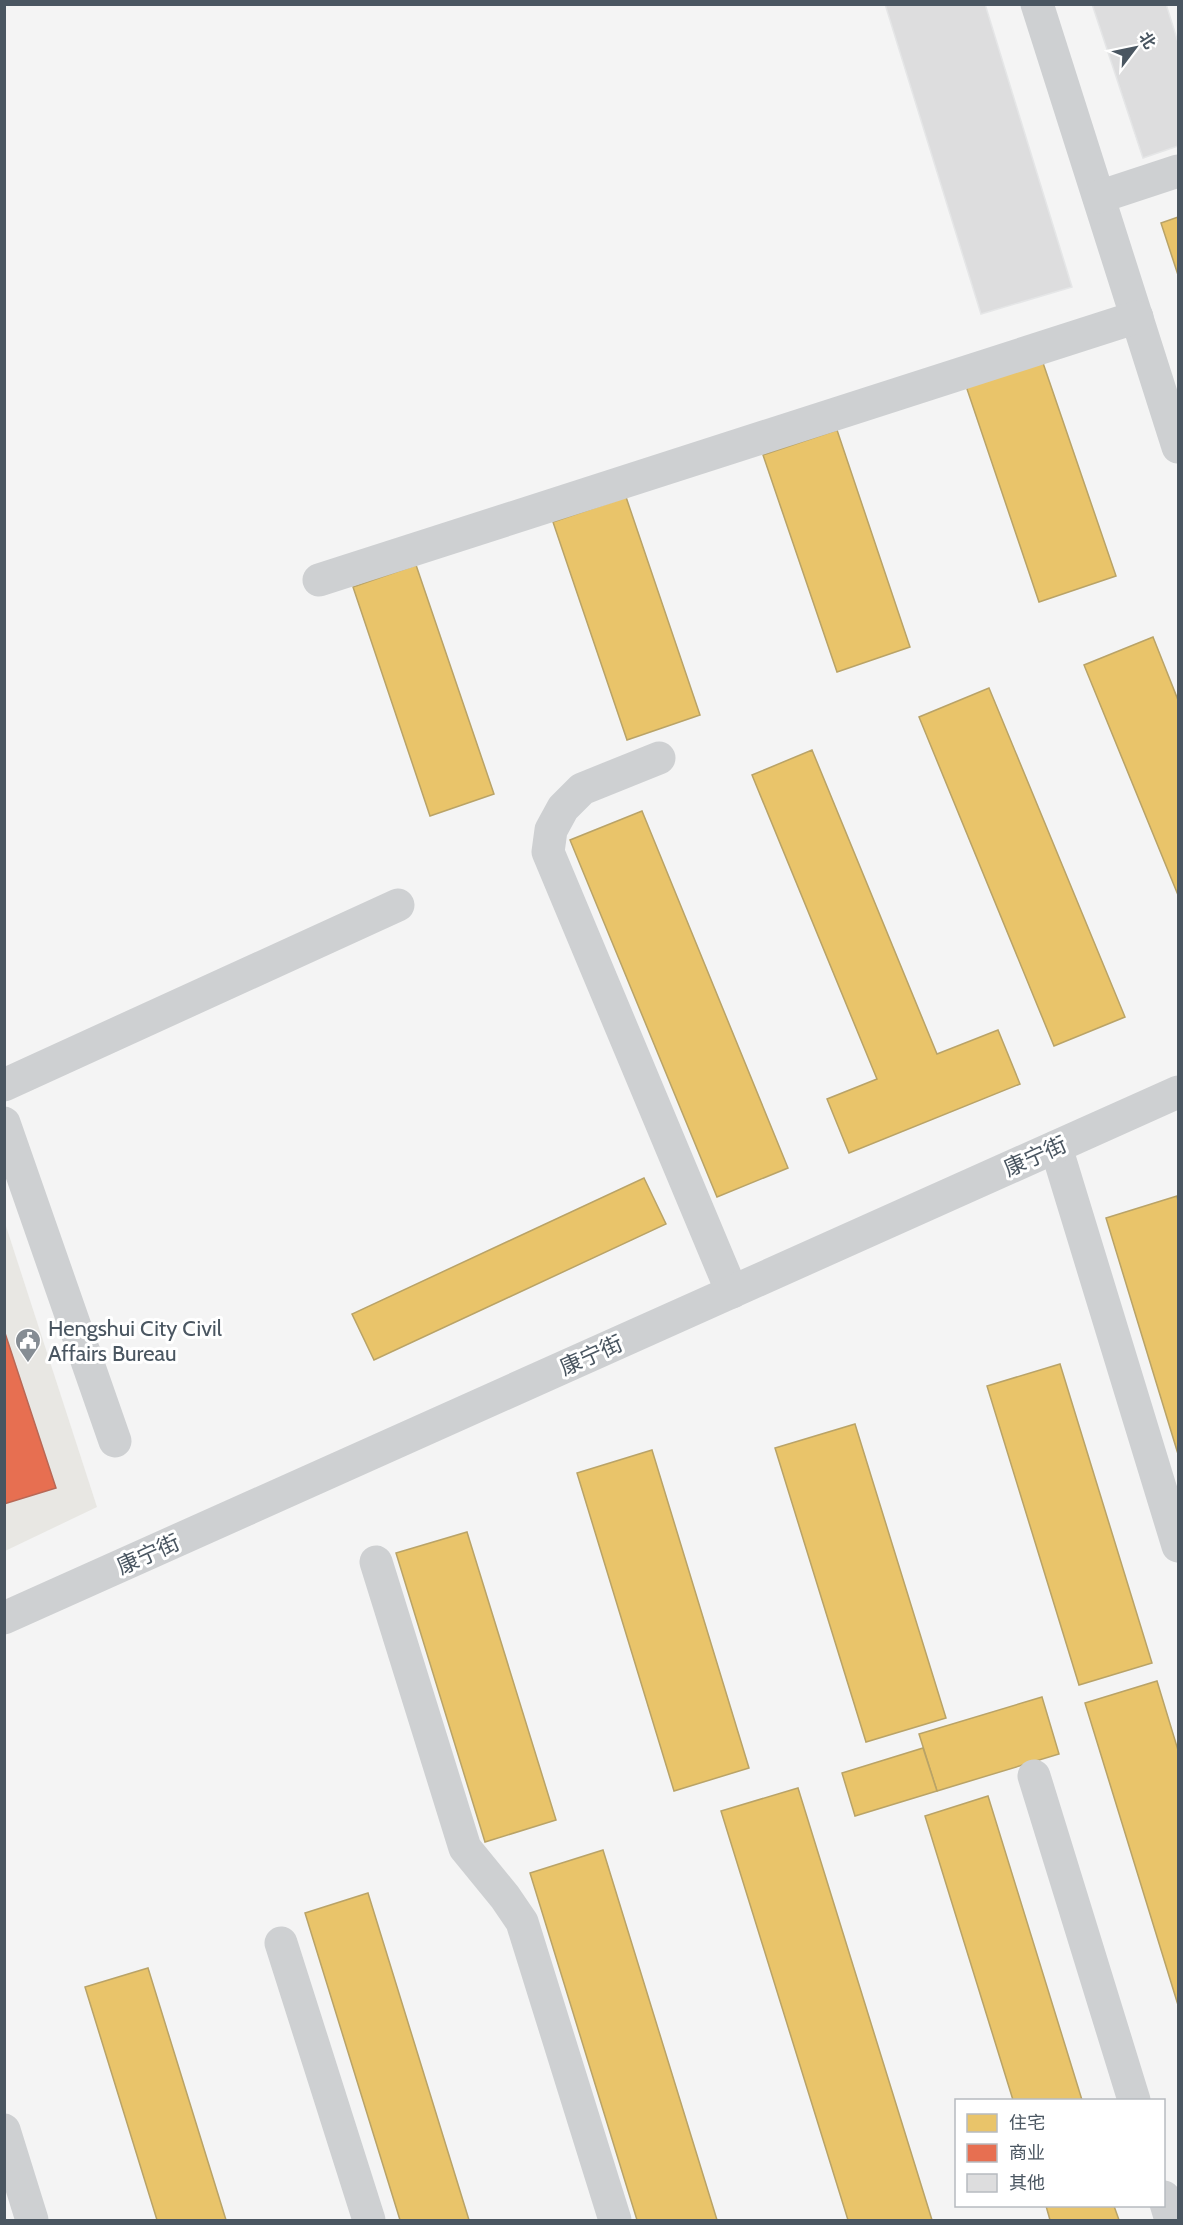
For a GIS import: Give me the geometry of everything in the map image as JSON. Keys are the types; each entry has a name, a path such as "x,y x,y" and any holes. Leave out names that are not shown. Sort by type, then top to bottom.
{"street":[{"path":"1037,4 1179,447"},
{"path":"1099,197 1179,171"},
{"path":"319,580 1137,317"},
{"path":"658,758 582,789 563,808 551,830 548,852 732,1292"},
{"path":"4,1085 398,905"},
{"name":"康宁街","path":"4,1618 1179,1092"},
{"path":"4,1123 115,1441"},
{"path":"1056,1147 1179,1546"},
{"path":"376,1562 465,1848 522,1922 615,2220"},
{"path":"1034,1776 1134,2099"},
{"path":"281,1942 369,2220"},
{"path":"4,2130 32,2220"},
{"path":"1165,2200 1171,2220"}],"shaded area":[{"name":"Hengshui City Civil Affairs Bureau","path":"4,1220 97,1507 5,1551 4,1551"}],"building: 住宅":[{"path":"1178,217 1178,275 1161,223"},
{"path":"1042,360 1116,576 1039,602 966,386"},
{"path":"837,430 910,647 837,672 763,455"},
{"path":"626,497 700,715 627,740 553,522"},
{"path":"416,565 494,794 430,816 353,587"},
{"path":"1153,637 1178,700 1178,895 1084,665"},
{"path":"989,688 1125,1017 1054,1046 919,717"},
{"path":"812,750 937,1054 998,1030 1020,1084 849,1153 827,1099 877,1079 752,775"},
{"path":"642,811 788,1168 717,1197 570,840"},
{"path":"644,1178 666,1224 374,1360 352,1314"},
{"path":"1177,1196 1178,1201 1178,1454 1106,1218"},
{"path":"1060,1364 1152,1663 1079,1685 987,1386"},
{"path":"855,1424 946,1718 866,1742 775,1448"},
{"path":"652,1450 749,1768 674,1791 577,1473"},
{"path":"467,1532 556,1820 485,1842 396,1553"},
{"path":"1157,1681 1178,1750 1178,2005 1085,1703"},
{"path":"1042,1697 1059,1754 937,1791 919,1734"},
{"path":"923,1748 937,1791 855,1816 842,1773"},
{"path":"798,1788 932,2220 848,2220 721,1811"},
{"path":"988,1796 1082,2099 1013,2099 925,1816"},
{"path":"603,1850 717,2220 637,2220 530,1873"},
{"path":"368,1893 469,2220 400,2220 305,1913"},
{"path":"148,1968 226,2220 157,2220 85,1987"},
{"path":"1046,2207 1114,2207 1119,2220 1050,2220"}],"building: 商业":[{"path":"4,1330 56,1488 4,1504"}],"building: 其他":[{"path":"885,4 985,4 1072,287 981,314"},
{"path":"1092,4 1166,4 1178,42 1178,146 1143,158"}],"place":[{"name":"Hengshui City Civil Affairs Bureau","path":"28,1364"}]}
